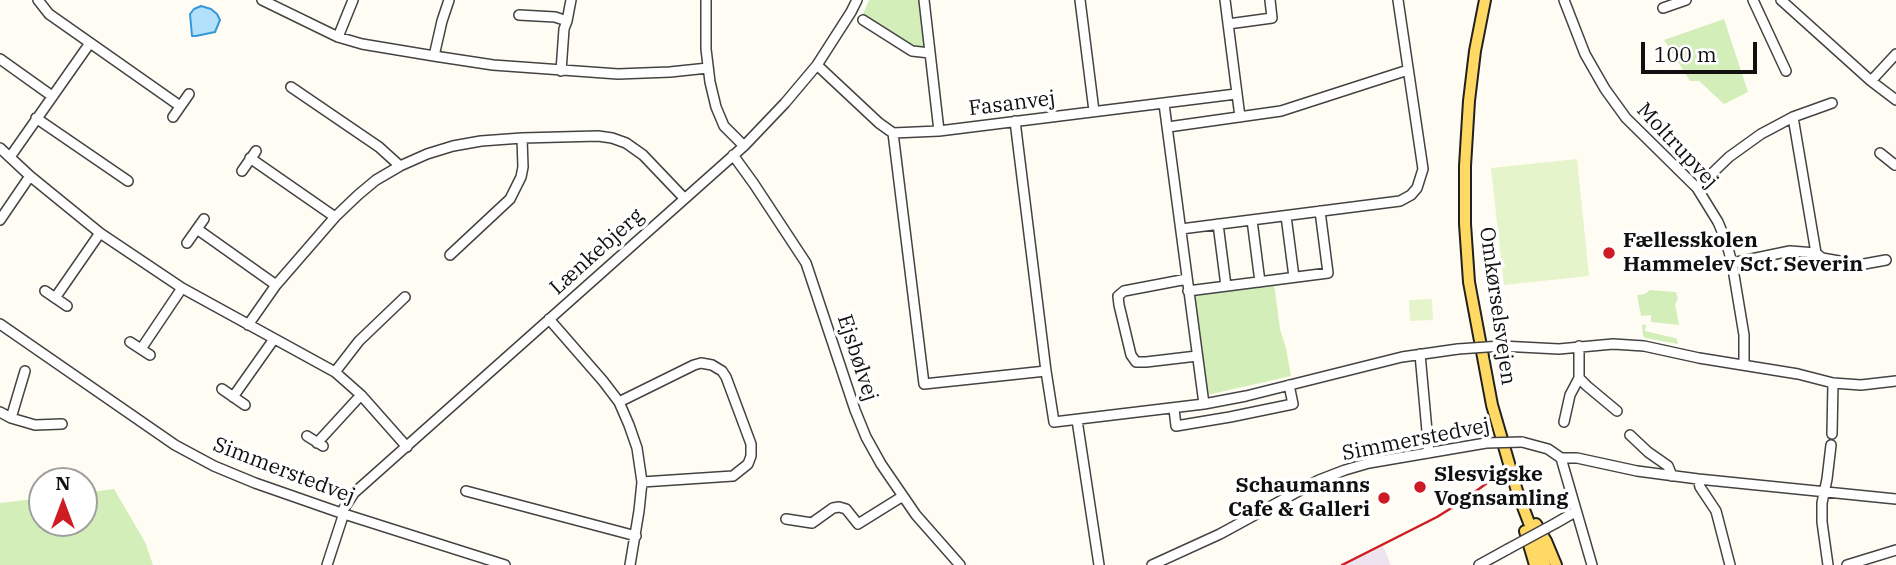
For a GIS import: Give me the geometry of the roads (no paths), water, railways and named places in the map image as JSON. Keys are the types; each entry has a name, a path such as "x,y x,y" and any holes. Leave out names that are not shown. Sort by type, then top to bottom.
{"main road":[{"name":"Omkørselsvejen","path":"1485,1 1475,51 1465,166 1469,282 1492,405 1517,491 1545,565"},
{"path":"1517,491 1528,546 1535,565"},
{"path":"1517,491 1546,541 1556,565"}],"street":[{"path":"38,0 49,14 180,106"},
{"path":"262,0 338,37 434,57 492,65 618,75 708,68"},
{"path":"338,37 353,0"},
{"path":"434,57 449,0"},
{"path":"561,71 564,29 571,0"},
{"path":"706,0 708,68 716,107 724,125 744,146"},
{"name":"Lænkebjerg","path":"342,513 354,493 744,146 817,65 857,0"},
{"path":"924,0 939,131"},
{"path":"1080,0 1094,111"},
{"path":"1225,0 1240,117"},
{"path":"1228,24 1272,18 1270,0"},
{"path":"1181,229 1400,201 1418,188 1423,169 1398,0"},
{"name":"Moltrupvej","path":"1564,0 1585,54 1605,89 1626,118 1697,188 1718,222 1732,263 1744,335 1744,365"},
{"path":"1663,8 1686,0"},
{"path":"1754,0 1786,71"},
{"path":"1781,0 1896,100"},
{"path":"519,15 555,17 568,21"},
{"path":"863,20 912,51 930,53"},
{"path":"10,157 90,43"},
{"path":"1871,81 1896,54"},
{"path":"0,59 52,96"},
{"path":"817,65 893,133 924,384 1046,371"},
{"path":"1168,128 1281,111 1408,70"},
{"path":"292,87 379,147 400,166"},
{"path":"173,117 188,94"},
{"name":"Fasanvej","path":"893,133 939,131 1236,94"},
{"path":"1164,103 1204,404"},
{"path":"1697,188 1729,156 1761,134 1793,117 1832,103"},
{"path":"1793,117 1816,253"},
{"path":"36,118 128,181"},
{"path":"1015,121 1054,422 1204,404 1420,354 1501,346 1559,349 1613,344 1644,346 1798,374 1833,383 1878,385 1896,381"},
{"path":"450,255 510,199 523,167 522,138"},
{"path":"248,325 276,285 358,195 376,180 400,166 453,146 522,138 612,138 626,143 643,155 684,198"},
{"path":"0,148 100,233 182,288 335,372 361,396 407,447"},
{"path":"1880,153 1896,164"},
{"path":"242,171 253,155 335,218"},
{"name":"Ejsbølvej","path":"733,155 806,263 866,437 881,464 916,514 960,565"},
{"path":"0,220 30,176"},
{"path":"1188,291 1328,272 1320,211"},
{"path":"1286,216 1294,277"},
{"path":"187,243 205,219"},
{"path":"1252,220 1260,282"},
{"path":"1218,224 1226,286"},
{"path":"197,229 276,285"},
{"path":"55,298 100,233"},
{"path":"1732,263 1790,251 1816,253 1822,258 1856,264 1886,260"},
{"path":"1187,279 1124,292 1118,296 1119,305 1131,355 1136,362 1197,356"},
{"path":"141,349 182,288"},
{"path":"45,291 67,306"},
{"path":"335,372 359,341 405,297"},
{"path":"549,319 619,402 637,448 642,482 630,565"},
{"name":"Simmerstedvej","path":"0,324 128,413 214,466 342,513 505,565"},
{"path":"233,397 274,339"},
{"path":"130,342 150,355"},
{"path":"1564,422 1570,394 1579,378 1579,346"},
{"path":"1420,354 1429,453"},
{"path":"619,402 694,365 712,365 726,377 751,444 748,464 733,476 642,482"},
{"path":"12,418 25,371"},
{"path":"1579,378 1617,411"},
{"path":"1828,565 1822,503 1832,439 1833,383"},
{"path":"1174,409 1176,426 1293,404 1289,385"},
{"path":"222,390 245,405"},
{"path":"307,436 320,444 361,396"},
{"path":"0,412 35,425 62,424"},
{"path":"1077,420 1099,565"},
{"path":"1630,435 1668,466 1672,476"},
{"name":"Simmerstedvej","path":"1152,565 1220,534 1322,479 1369,463 1486,443 1522,442 1540,446 1561,458"},
{"path":"1592,565 1561,458 1577,458 1672,476 1896,499"},
{"path":"1698,479 1700,487 1716,511 1730,565"},
{"path":"466,491 636,536"},
{"path":"786,519 812,523 839,507 846,509 858,524 903,496"},
{"path":"327,565 342,513"},
{"path":"1479,565 1575,513"},
{"path":"1847,565 1896,551"}],"water":[{"path":"201,6 211,9 220,20 215,32 192,36 190,14"}],"railway":[{"path":"1342,565 1437,517 1494,478"}],"place":[{"name":"Fællesskolen Hammelev Sct. Severin","path":"1609,253"},
{"name":"Slesvigske Vognsamling","path":"1420,487"},
{"name":"Schaumanns Cafe & Galleri","path":"1384,498"}]}
